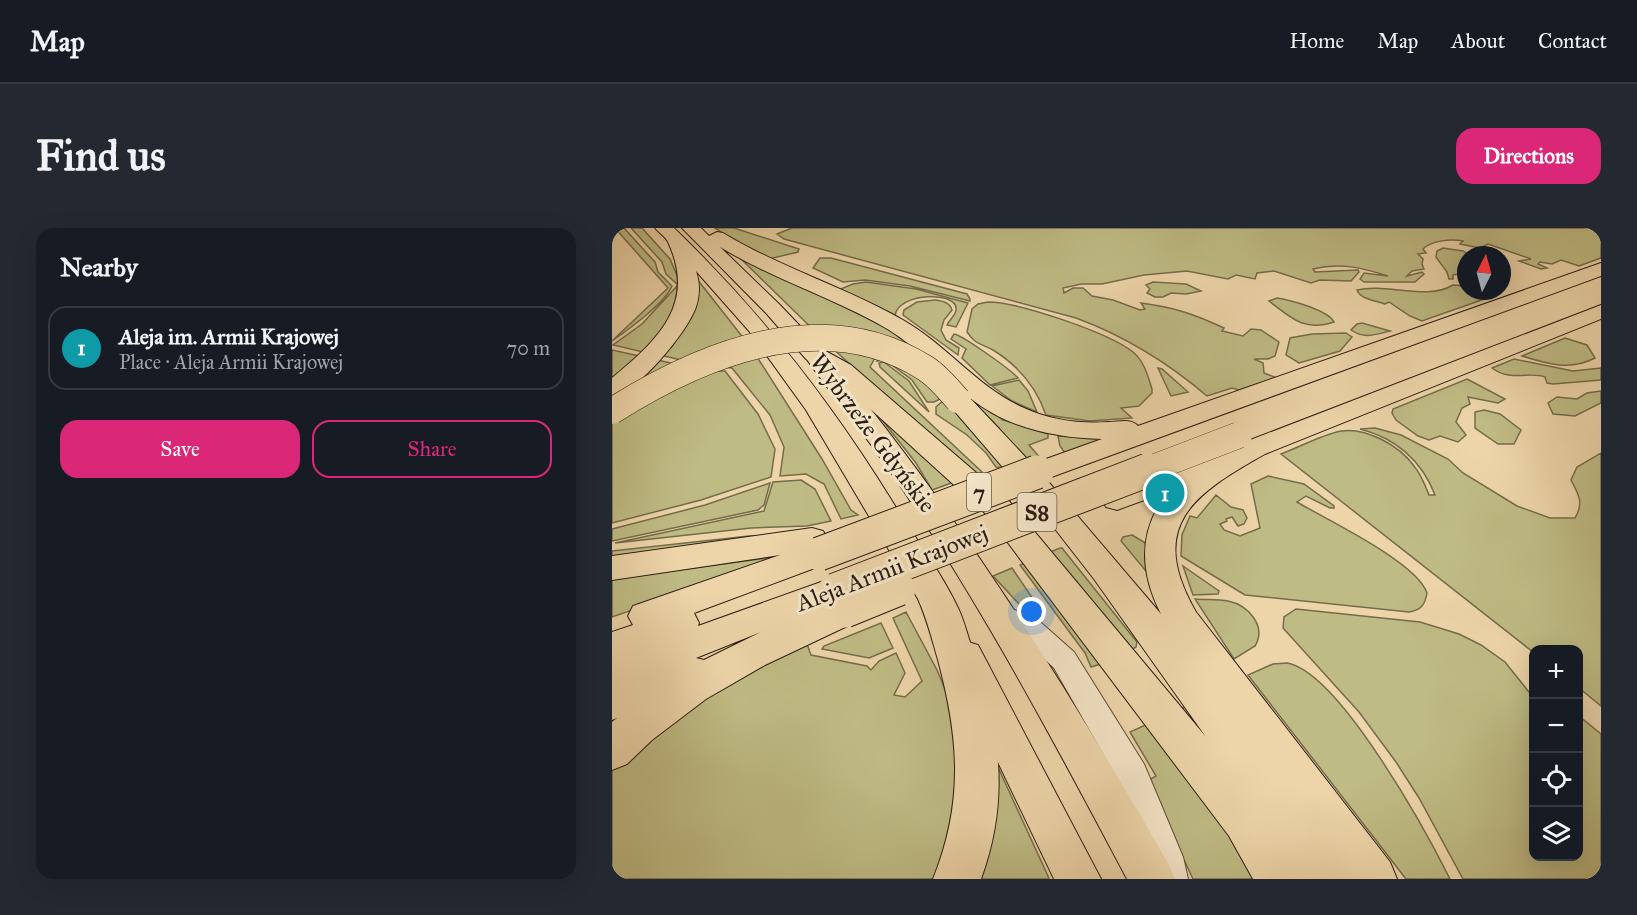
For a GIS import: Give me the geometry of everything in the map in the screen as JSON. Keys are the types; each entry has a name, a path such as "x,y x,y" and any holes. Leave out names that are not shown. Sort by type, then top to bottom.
{"highway":[{"path":"705,228 730,245 764,263 895,324 937,354 989,401 1010,413 1036,422 1076,430 1231,429"},
{"path":"612,390 657,349 682,316 689,294 689,280 677,232"},
{"name":"Wybrzeże Gdyńskie","path":"677,232 773,309 814,354"},
{"name":"Wybrzeże Gdyńskie","path":"677,232 735,301 815,406 865,482 941,610"},
{"path":"612,628 828,573 1155,485 1231,429 1601,269"},
{"name":"S8","path":"1231,429 1601,282"},
{"name":"S8","path":"1231,429 1601,295"},
{"path":"612,750 627,712 688,688 722,668 828,573 930,511 1231,429 1601,311"},
{"path":"612,411 659,382 703,362 760,345 813,338 850,340 891,350 926,368 1065,518 1165,645 1278,808 1323,879"},
{"name":"7","path":"814,354 842,370 998,508 1245,820 1280,879"},
{"path":"1231,429 1203,477 1179,498 1165,524 1160,557 1162,576 1169,596 1197,642 1373,879"},
{"name":"Aleja Armii Krajowej","path":"612,648 1231,429"},
{"path":"612,568 828,573"},
{"name":"Aleja Armii Krajowej","path":"612,673 828,573"},
{"path":"941,610 963,678 980,770 979,805 974,832 957,879"}],"main road":[{"name":"Wybrzeże Gdyńskie","path":"814,354 899,464 998,613 1152,879"},
{"name":"Wybrzeże Gdyńskie","path":"941,610 1035,790 1078,879"}],"lane":[{"path":"998,613 1029,628 1064,660 1133,775 1167,857 1170,879"}],"shaded area":[{"path":"615,228 624,228 655,262 658,272 672,286 654,308 612,341 668,288"},
{"path":"631,228 642,228 670,259 681,285 674,315 643,352 613,345 642,324 678,285 666,274 662,262"},
{"path":"715,228 734,228 799,249 798,252 769,259"},
{"path":"792,228 1601,228 1601,258 1579,266 1561,260 1552,264 1540,262 1538,264 1547,268 1541,269 1519,261 1531,259 1511,252 1511,246 1488,244 1470,246 1460,244 1463,241 1447,240 1431,244 1423,249 1426,253 1418,254 1423,259 1424,269 1412,271 1407,276 1422,272 1424,274 1415,282 1364,282 1360,279 1364,273 1388,276 1360,268 1333,266 1313,269 1315,272 1358,270 1359,272 1351,281 1320,280 1311,283 1274,271 1257,273 1255,279 1236,275 1228,279 1187,271 1144,275 1102,284 1081,284 1063,288 1064,293 1073,288 1083,288 1092,296 1113,300 1140,310 1145,309 1141,303 1173,309 1224,328 1222,331 1243,336 1251,329 1261,330 1279,342 1275,356 1268,359 1254,359 1263,363 1264,373 1277,378 1239,390 1232,388 1207,396 1177,372 1145,351 1112,333 1076,318 784,239 777,234"},
{"path":"1443,248 1457,250 1457,274 1453,275 1453,279 1449,279 1447,272 1436,257 1437,251"},
{"path":"738,256 890,326 932,359 876,356 870,367 982,472 974,475 832,348"},
{"path":"820,258 831,258 967,294 970,301 910,286 865,280 843,282 813,268"},
{"path":"697,279 752,349 822,459 851,510 858,515 841,519 824,484 806,474 780,476 784,447 770,415 732,368 702,365 660,355"},
{"path":"866,282 916,289 968,303 956,327 947,325 956,312 954,304 939,297 917,298 899,307 895,315 900,322 838,290"},
{"path":"1153,282 1186,284 1201,291 1186,294 1171,293 1163,297 1155,297 1147,293 1150,289 1146,285"},
{"path":"1457,285 1457,300 1482,300 1422,321 1389,302 1385,304 1365,298 1357,290 1369,288 1431,292"},
{"path":"1277,298 1317,310 1334,322 1314,325 1298,322 1269,301"},
{"path":"935,300 945,302 951,307 952,310 944,320 941,330 946,340 959,348 958,355 903,315 904,310 917,302"},
{"path":"1002,303 1041,313 1085,328 1121,344 1133,352 1143,364 1152,393 1139,406 1121,408 1132,418 1090,421 1046,415 1032,386 1019,370 993,350 976,342 967,332 972,309 978,304"},
{"path":"1362,323 1390,331 1365,335 1351,330 1357,324"},
{"path":"1346,333 1352,337 1340,351 1299,363 1286,355 1290,338 1312,334"},
{"path":"954,334 986,353 1018,378 990,385 962,358 966,349 951,339"},
{"path":"1565,338 1587,345 1595,358 1577,364 1559,365 1522,356"},
{"path":"612,350 707,371 725,371 758,414 775,449 771,477 701,500 612,523"},
{"path":"880,357 901,362 944,397 934,402 927,402 912,380 885,360 877,361"},
{"path":"1514,359 1573,371 1601,368 1601,380 1553,384 1547,383 1545,377 1539,375 1506,374 1492,368"},
{"path":"884,362 909,381 929,412 880,367 879,363"},
{"path":"1158,368 1162,369 1188,392 1171,396"},
{"path":"1467,379 1505,399 1498,403 1468,397 1470,404 1462,408 1456,422 1466,435 1458,442 1440,436 1429,440 1418,436 1396,420 1392,413 1393,409"},
{"path":"1019,380 1028,391 1037,412 1012,401 992,386"},
{"path":"1601,391 1601,403 1575,416 1553,414 1548,403 1557,397 1577,399 1587,393"},
{"path":"968,396 1003,420 1048,434 1048,438 1029,445 1042,460 1027,464 999,428"},
{"path":"945,399 1012,469 996,467 986,453 967,435 936,414 936,407"},
{"path":"872,407 957,481 932,490 916,463"},
{"path":"1484,410 1500,414 1521,430 1514,444 1498,444 1475,428 1475,412"},
{"path":"1375,428 1401,435 1448,459 1463,473 1517,506 1550,518 1575,518 1580,503 1571,480 1577,467 1601,453 1601,706 1583,691 1583,645 1529,645 1529,649 1281,454 1333,433 1361,432 1382,440 1400,452 1419,472 1429,495 1435,495 1423,472 1406,453 1385,438 1360,429"},
{"path":"1058,436 1106,439 1065,453 1060,446"},
{"path":"1268,476 1304,484 1334,506 1330,508 1306,496 1297,502 1369,542 1406,568 1420,581 1427,593 1422,606 1409,612 1245,595 1181,556 1182,535 1190,516 1197,518 1216,495 1231,507 1243,510 1247,518 1244,524 1238,526 1232,517 1226,519 1227,521 1220,524 1224,530 1240,536 1260,528 1251,484"},
{"path":"801,480 815,489 831,521 807,526 751,528 615,543 764,511 773,482"},
{"path":"770,483 764,505 758,510 612,541 612,529 705,505"},
{"path":"1132,535 1147,544 1150,576 1121,541 1123,537"},
{"path":"749,536 795,536 612,559 612,551"},
{"path":"1060,548 1137,642 1136,647 1131,650 1050,552"},
{"path":"783,556 783,558 612,617 612,579"},
{"path":"1029,561 1104,663 1091,667 1085,653 1020,565"},
{"path":"1183,566 1219,591 1218,594 1193,595"},
{"path":"1012,568 1033,599 1020,605 993,576"},
{"path":"1195,599 1228,601 1242,607 1254,617 1257,624 1259,631 1255,646 1234,659"},
{"path":"1296,609 1420,622 1459,634 1481,645 1505,662 1529,692 1529,861 1583,861 1583,719 1601,734 1601,879 1463,879 1419,798 1396,762 1359,712 1283,628 1284,617"},
{"path":"906,612 947,694 964,773 937,879 612,879 612,745 702,691 807,644 811,655 867,666 871,670 879,661 896,653 905,673 894,695 905,697 922,681 893,618"},
{"path":"881,623 893,648 869,658 822,649 824,646"},
{"path":"1287,663 1308,673 1331,694 1355,723 1402,792 1450,879 1406,879 1248,675 1273,664"},
{"path":"1191,704 1305,879 1193,879 1147,781 1156,776 1130,732"},
{"path":"997,765 1048,876 1049,879 972,879"}],"place":[{"name":"Aleja im. Armii Krajowej","path":"1165,493"}]}
